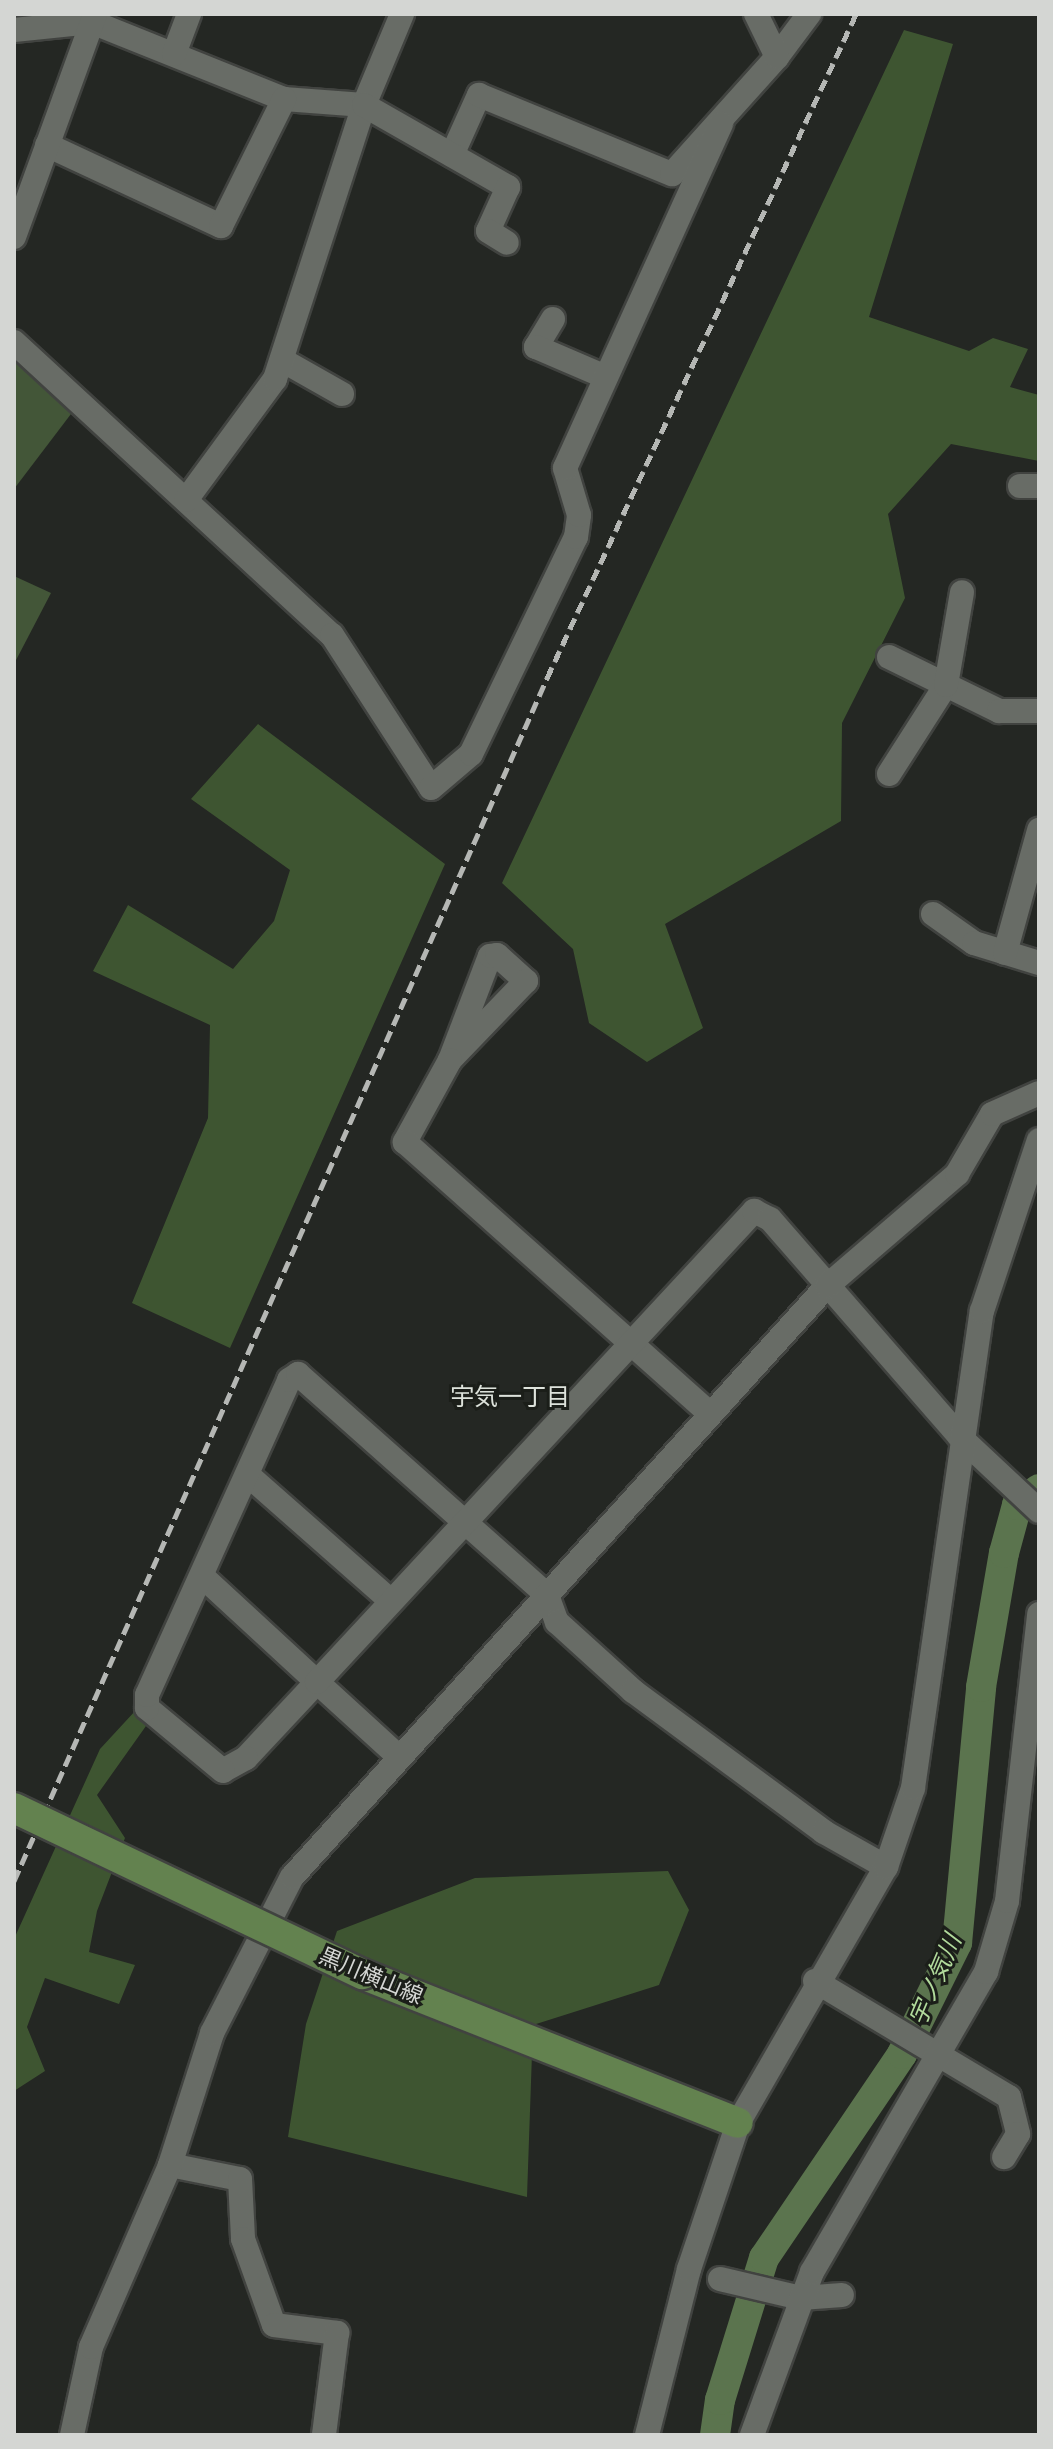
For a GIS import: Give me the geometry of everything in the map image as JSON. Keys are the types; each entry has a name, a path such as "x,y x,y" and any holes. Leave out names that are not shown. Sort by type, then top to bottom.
{"main road":[{"name":"黒川横山線","path":"14,1808 362,1974 738,2123"}],"street":[{"path":"174,54 189,14"},
{"path":"186,500 250,420 274,366 364,105 402,14"},
{"path":"756,14 777,57"},
{"path":"452,155 479,95 672,174 721,124 809,14"},
{"path":"14,237 93,18"},
{"path":"14,30 93,18 284,99 364,105 508,187 488,231 507,243"},
{"path":"47,145 221,226 284,99"},
{"path":"14,342 332,635 431,788 471,754 576,537 579,515 565,468 721,124"},
{"path":"553,319 536,347 606,377"},
{"path":"274,366 342,394"},
{"path":"889,774 946,685 962,592"},
{"path":"889,657 999,711 1039,711"},
{"path":"1005,953 1039,830"},
{"path":"933,914 974,943 1039,963"},
{"path":"450,1060 414,1116 405,1142 710,1414"},
{"path":"72,2435 91,2347 170,2165 212,2033 292,1877 398,1756 827,1286 932,1200 957,1174 992,1114 1039,1093"},
{"path":"647,2435 689,2269 738,2123 815,1981 886,1867 913,1788 932,1692 960,1437 982,1311 1039,1140"},
{"path":"886,1867 824,1832 633,1691 557,1622 547,1595 465,1521 298,1374 147,1695 147,1708 223,1771 246,1758 317,1682 391,1601 465,1521 629,1342 754,1211 770,1219 960,1437 1039,1511"},
{"path":"248,1475 391,1601"},
{"path":"202,1576 398,1756"},
{"path":"752,2435 797,2298 941,2055 986,1972 1007,1901 1039,1614"},
{"path":"815,1981 1009,2097 1018,2134 1004,2157"},
{"path":"170,2165 240,2179 243,2239 274,2325 337,2333 324,2435"},
{"path":"720,2279 797,2298 842,2295"}],"green space":[{"path":"904,30 953,44 869,317 969,351 993,338 1028,349 1010,387 1039,395 1039,461 951,444 888,514 905,598 842,723 841,821 665,924 703,1028 647,1062 589,1023 573,949 502,883"},
{"path":"14,351 74,410 14,489"},
{"path":"14,576 51,593 14,664"},
{"path":"258,724 445,864 230,1348 132,1303 208,1118 210,1025 93,971 128,905 233,969 274,921 290,870 191,799"},
{"path":"136,1710 146,1726 97,1795 125,1838 97,1911 89,1952 135,1965 119,2004 45,1978 27,2027 45,2071 14,2091 14,1939 100,1749"},
{"path":"668,1871 689,1910 659,1985 533,2025 527,2197 288,2137 306,2024 337,1931 475,1878"}],"waterway":[{"name":"宇ノ気川","path":"715,2435 720,2400 764,2258 902,2054 957,1943 981,1687 1004,1553 1017,1505 1039,1489"}],"railway":[{"path":"14,1881 547,678 856,14"}],"district":[{"name":"宇気一丁目","path":"510,1397"}]}
